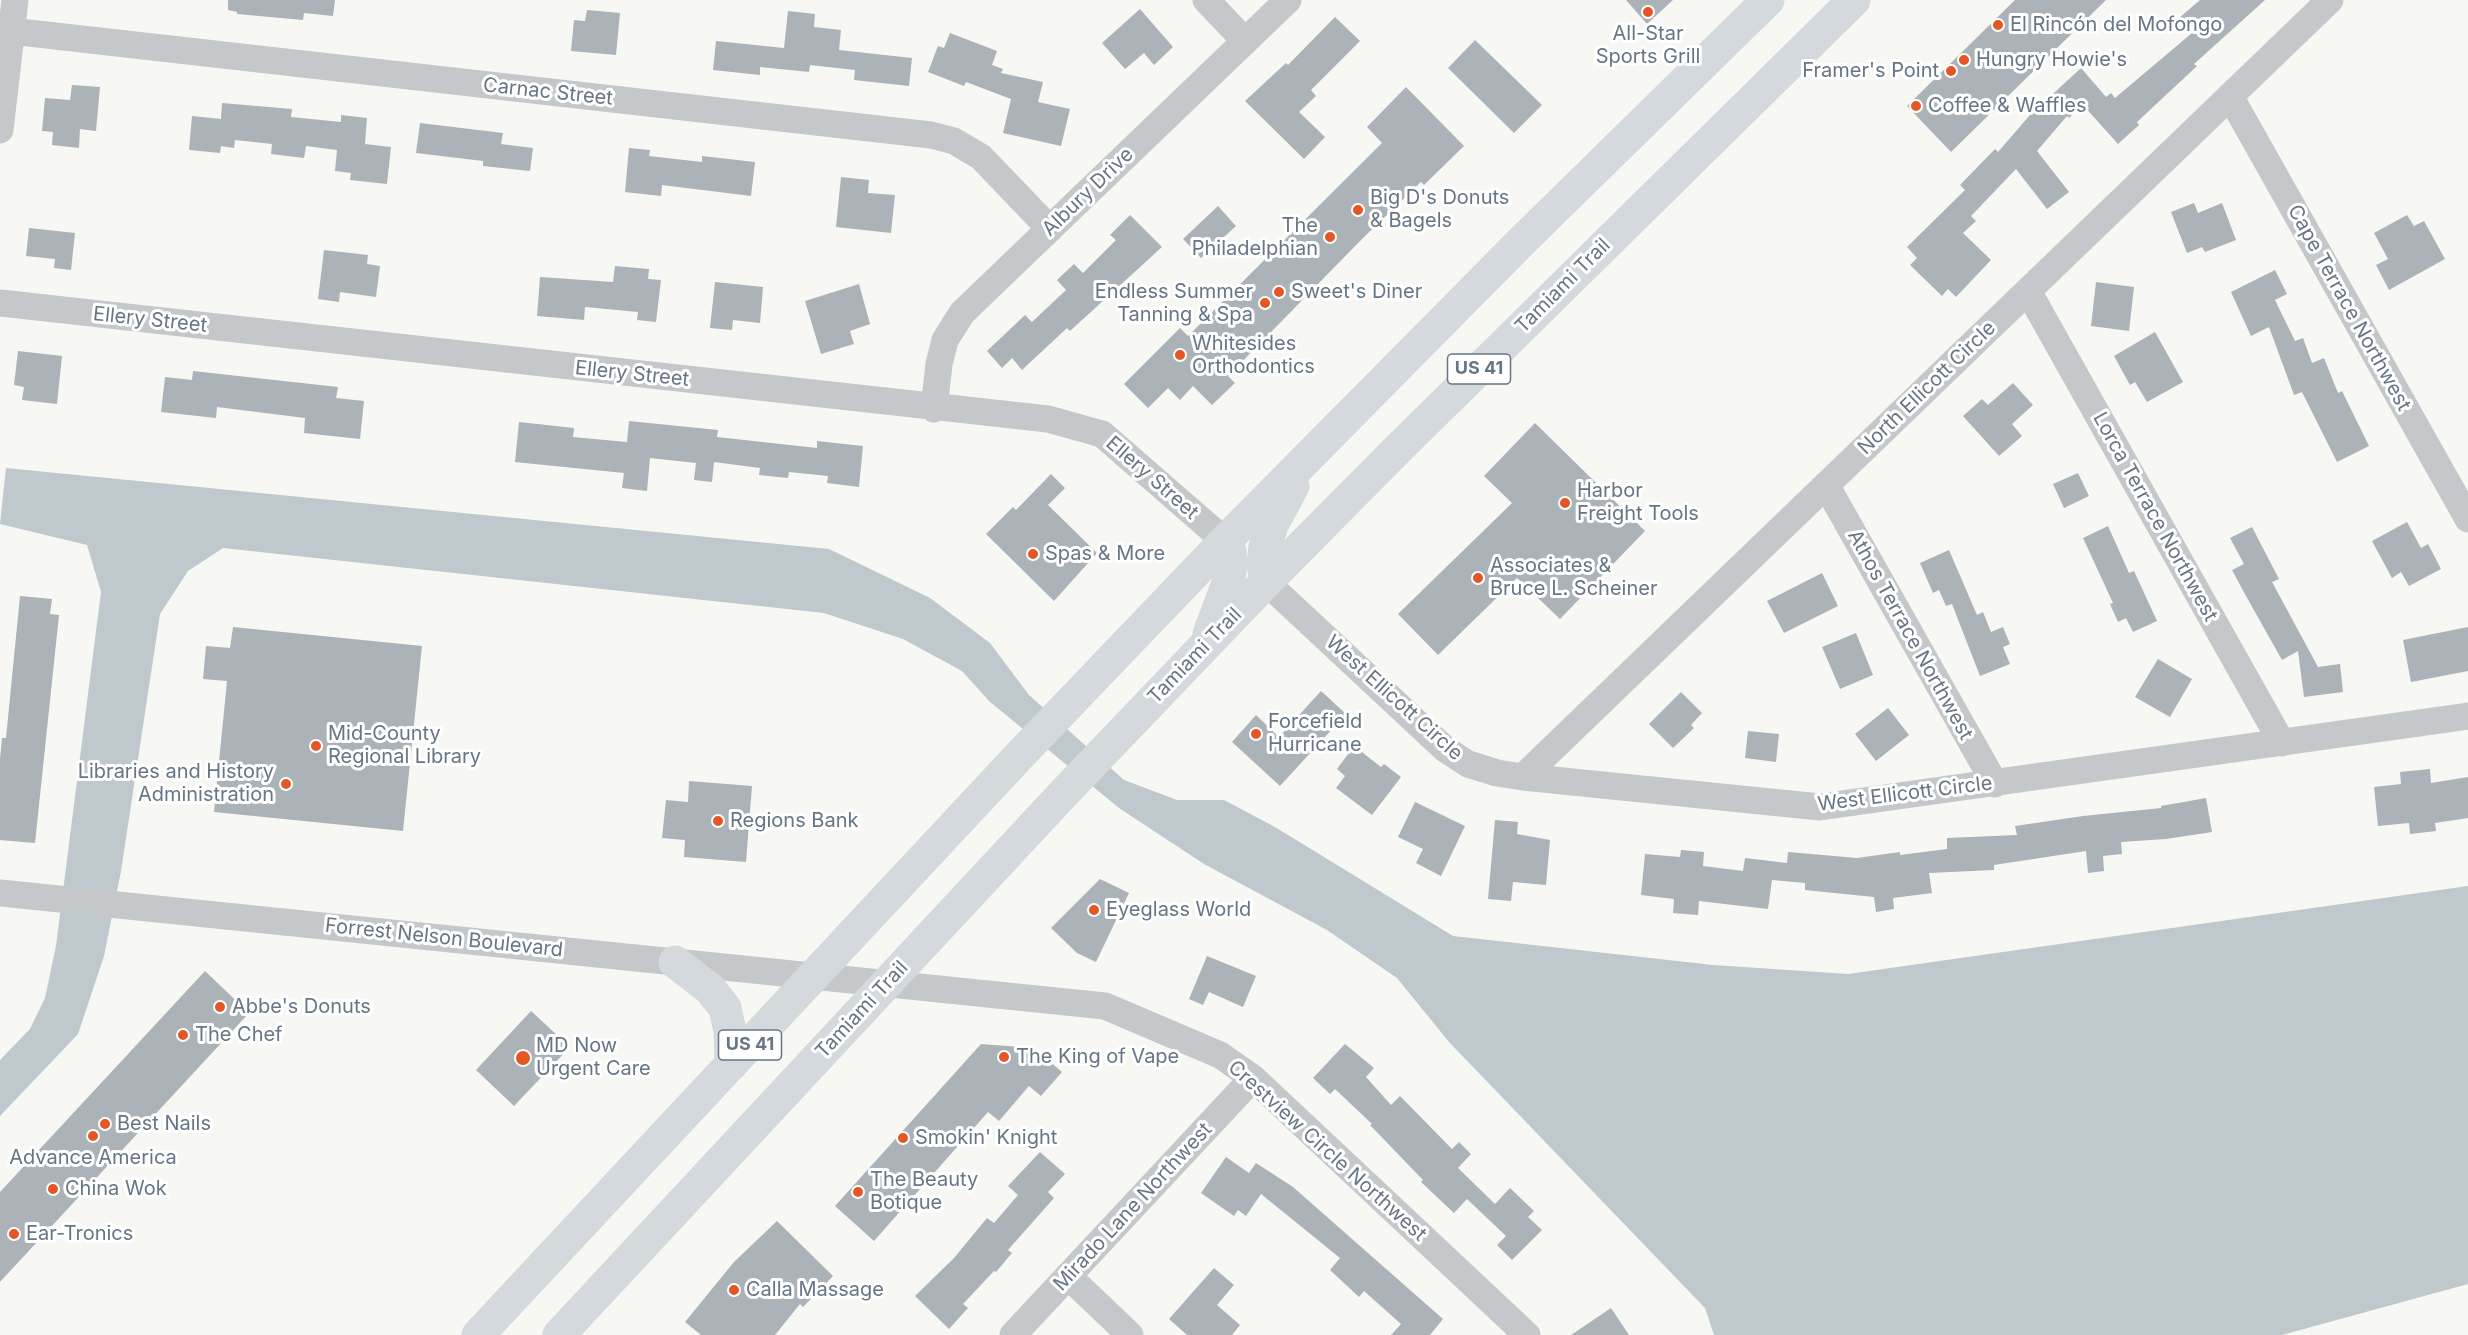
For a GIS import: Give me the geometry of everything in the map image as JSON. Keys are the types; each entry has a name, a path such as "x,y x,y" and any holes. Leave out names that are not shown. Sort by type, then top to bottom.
{"main road":[{"name":"US 41","path":"478,1335 1020,754 1225,541 1523,240 1768,0"},
{"name":"Tamiami Trail","path":"558,1335 1063,794 1266,582 1408,438 1854,0"},
{"path":"1266,582 1263,564 1264,547 1272,525 1310,455"},
{"path":"1204,647 1228,583 1231,566 1230,551 1225,541"},
{"path":"675,962 710,989 725,1008 730,1031 731,1065"},
{"path":"488,1335 519,1291"}],"street":[{"path":"0,130 15,0"},
{"path":"1206,0 1245,40"},
{"name":"Albury Drive","path":"934,409 939,364 945,340 962,313 1287,0"},
{"name":"North Ellicott Circle","path":"1523,777 2330,0"},
{"name":"Carnac Street","path":"11,31 931,135 954,141 981,158 1050,229"},
{"name":"Cape Terrace Northwest","path":"2230,96 2468,519"},
{"name":"Lorca Terrace Northwest","path":"2028,291 2282,743"},
{"name":"Ellery Street","path":"0,303 934,409 1048,419 1101,434 1225,541"},
{"name":"Athos Terrace Northwest","path":"1826,485 1995,784"},
{"name":"West Ellicott Circle","path":"1266,582 1445,749 1468,765 1497,774 1523,777 1820,807 2468,716"},
{"name":"Forrest Nelson Boulevard","path":"0,893 888,983"},
{"name":"Crestview Circle Northwest","path":"888,983 1105,1006 1220,1055 1253,1078 1527,1335"},
{"name":"Mirado Lane Northwest","path":"1013,1335 1253,1078"},
{"path":"1068,1276 1130,1335"}],"shaded area":[{"path":"6,468 829,549 930,598 990,643 1029,695 1124,780 1177,800 1224,800 1275,827 1453,936 1713,965 1848,974 2468,886 2468,1284 2282,1335 1714,1335 1705,1308 1449,1042 1397,978 1327,930 1204,864 1119,808 989,701 962,671 903,639 824,613 223,548 188,571 160,614 121,871 104,956 78,1034 0,1116 0,1060 30,1029 45,998 56,946 101,592 87,545 0,524"}],"building":[{"path":"228,0 335,0 333,16 304,13 303,20 237,14 237,12 228,10"},
{"name":"All-Star Sports Grill","path":"1626,0 1673,0 1647,24"},
{"path":"2015,0 2106,0 1951,152 1907,106"},
{"path":"2200,0 2265,0 2194,64 2197,66 2137,122 2139,125 2118,144 2083,105 2069,118 2067,116 2037,151 2069,192 2047,209 2016,169 1971,216 1976,221 1963,233 1991,260 1956,297 1948,289 1942,296 1910,265 1917,258 1907,247 1965,190 1960,185 1995,149 1998,152 2030,115 2081,68 2106,97 2111,93 2115,98 2192,33 2179,18"},
{"path":"1140,9 1173,47 1154,65 1144,53 1125,69 1102,43"},
{"path":"587,10 620,13 616,55 571,51 574,20 585,21"},
{"path":"788,11 815,14 814,27 841,30 839,50 912,58 909,86 854,80 855,70 810,65 809,72 760,67 760,75 713,70 716,41 784,48"},
{"path":"1335,17 1360,41 1311,90 1316,96 1299,112 1325,137 1304,159 1245,101 1286,63 1288,65"},
{"path":"950,33 997,51 992,65 1003,69 1001,73 1043,82 1038,102 1070,109 1061,146 1003,133 1011,99 966,82 964,86 928,72 938,46 944,48"},
{"path":"1475,40 1542,105 1514,133 1448,68"},
{"path":"72,85 100,87 96,131 80,129 79,148 52,145 53,132 42,131 45,98 70,100"},
{"path":"1406,87 1464,146 1424,185 1421,182 1363,238 1228,376 1235,383 1212,405 1193,386 1180,400 1168,388 1148,408 1124,384 1180,328 1188,336 1382,143 1367,127"},
{"path":"222,103 292,109 291,117 341,122 341,115 367,118 365,144 391,147 387,184 350,180 351,173 335,171 337,150 306,146 304,158 271,154 272,144 235,140 234,148 221,146 220,153 189,150 192,116 221,119"},
{"path":"420,123 503,133 501,144 533,148 530,171 483,166 483,161 416,153"},
{"path":"629,148 650,150 649,156 702,162 702,156 755,162 751,196 662,185 661,196 625,192"},
{"path":"841,177 869,180 868,193 895,195 891,233 836,227"},
{"path":"2194,203 2198,213 2222,203 2236,240 2205,252 2202,247 2187,253 2171,212"},
{"path":"1218,206 1236,226 1201,258 1183,239"},
{"path":"1130,215 1162,247 1070,331 1067,328 1022,370 1012,358 1002,368 987,351 1025,315 1032,322 1066,290 1057,280 1074,264 1083,273 1116,240 1110,235"},
{"path":"2407,215 2414,226 2424,221 2445,259 2389,290 2376,265 2388,259 2374,233"},
{"path":"29,228 75,233 71,270 54,268 55,259 26,256"},
{"path":"324,250 368,255 367,264 380,266 376,297 340,292 339,302 318,299"},
{"path":"615,266 649,269 648,279 661,280 656,322 637,320 638,312 585,307 584,320 537,316 540,277 613,282"},
{"path":"2275,270 2287,294 2275,300 2295,341 2303,338 2312,363 2324,358 2338,393 2342,391 2369,446 2337,462 2302,392 2294,395 2269,327 2251,336 2231,292"},
{"path":"715,282 763,287 760,323 733,320 732,330 710,328"},
{"path":"2096,282 2134,287 2129,331 2091,326"},
{"path":"859,284 870,324 850,331 854,344 821,354 805,301"},
{"path":"2155,332 2183,382 2147,402 2135,382 2130,385 2114,356"},
{"path":"18,351 62,356 57,404 22,400 24,387 14,385"},
{"path":"193,371 338,387 336,398 364,401 360,439 304,433 305,418 217,407 216,418 161,412 165,377 192,380"},
{"path":"2013,383 2033,405 2012,424 2022,436 1999,456 1963,416 1982,399 1988,405"},
{"path":"629,421 718,430 717,437 817,448 817,441 863,446 859,487 827,483 828,476 789,472 788,478 759,475 760,468 714,462 712,482 694,480 696,463 650,458 647,491 622,488 624,473 515,462 519,422 574,428 573,437 627,442"},
{"path":"1535,423 1645,531 1560,619 1517,578 1438,655 1398,614 1512,503 1484,476"},
{"path":"2078,473 2089,496 2064,508 2053,484"},
{"path":"1051,474 1065,488 1048,505 1097,553 1054,601 986,534 1013,507 1016,510"},
{"path":"2407,522 2421,548 2428,544 2441,569 2409,586 2401,572 2392,578 2372,541"},
{"path":"2108,526 2129,573 2134,571 2157,621 2133,632 2126,618 2118,622 2110,604 2113,603 2083,538"},
{"path":"2252,527 2279,579 2272,582 2318,667 2340,664 2343,692 2304,697 2298,651 2282,660 2246,596 2232,570 2244,564 2230,538"},
{"path":"1949,550 1977,615 1983,612 1991,632 2003,627 2010,644 2003,647 2010,664 1980,676 1952,604 1946,606 1939,590 1933,593 1920,563"},
{"path":"1822,573 1838,606 1784,633 1767,601"},
{"path":"20,596 52,599 50,614 59,615 35,843 0,840 0,759 2,738 6,738"},
{"name":"Mid-County Regional Library","path":"233,627 422,646 403,831 214,812 227,681 203,679 206,646 230,648"},
{"path":"2468,627 2468,671 2411,682 2403,640"},
{"path":"1856,633 1873,675 1840,689 1822,647"},
{"path":"2158,659 2192,679 2170,717 2135,697"},
{"path":"1321,691 1346,714 1280,786 1232,742 1256,715 1279,737"},
{"path":"1681,692 1702,713 1691,725 1694,728 1673,748 1649,724"},
{"path":"1888,708 1909,735 1876,761 1855,734"},
{"path":"1748,731 1779,734 1776,762 1745,758"},
{"path":"1354,746 1381,767 1384,764 1401,777 1372,815 1336,788 1345,776 1337,769"},
{"path":"2430,769 2431,783 2468,777 2468,818 2435,823 2436,831 2410,834 2409,823 2378,826 2374,787 2401,784 2400,772"},
{"name":"Regions Bank","path":"689,781 752,786 746,862 684,857 685,840 662,838 666,800 688,802"},
{"path":"2206,798 2212,832 2166,839 2121,842 2122,854 2103,856 2104,871 2088,873 2086,851 1994,865 1994,870 1929,873 1932,893 1893,898 1894,909 1876,912 1874,897 1805,890 1805,883 1772,880 1768,909 1699,901 1698,915 1673,913 1674,899 1641,895 1645,854 1680,857 1681,850 1704,852 1703,866 1743,871 1745,858 1787,863 1788,852 1857,858 1947,849 1947,838 2017,835 2015,826 2161,808 2161,806"},
{"path":"1415,802 1465,826 1441,876 1416,863 1423,849 1398,837"},
{"path":"1495,820 1518,822 1517,834 1550,840 1546,885 1513,882 1511,901 1488,899"},
{"name":"Eyeglass World","path":"1100,879 1129,893 1096,962 1077,953 1051,928"},
{"path":"1207,956 1256,976 1243,1007 1209,992 1203,1005 1189,999"},
{"path":"205,971 249,1013 0,1282 0,1192"},
{"name":"MD Now Urgent Care","path":"531,1011 570,1047 514,1106 476,1070"},
{"path":"981,1044 1034,1048 1062,1072 1041,1096 1029,1086 999,1121 988,1112 874,1241 835,1206"},
{"path":"1345,1044 1374,1068 1366,1077 1391,1105 1400,1096 1452,1149 1459,1142 1471,1154 1458,1168 1495,1204 1510,1188 1534,1211 1528,1217 1542,1230 1512,1260 1497,1245 1506,1236 1467,1199 1454,1213 1421,1182 1423,1180 1370,1125 1372,1124 1335,1089 1330,1094 1313,1078"},
{"path":"1040,1152 1065,1174 1048,1192 1054,1198 1008,1250 1012,1253 996,1272 994,1271 963,1304 968,1308 949,1329 915,1296 954,1258 987,1218 994,1223 1018,1195 1008,1186"},
{"path":"1226,1157 1249,1173 1256,1163 1293,1187 1443,1319 1430,1335 1391,1335 1401,1324 1364,1291 1359,1297 1330,1270 1340,1258 1261,1194 1246,1216 1238,1210 1234,1216 1201,1193"},
{"path":"777,1221 833,1276 803,1307 800,1304 775,1335 701,1335 685,1322 734,1262"},
{"path":"1214,1268 1234,1285 1217,1305 1240,1325 1232,1335 1187,1335 1169,1319"},
{"path":"1611,1308 1629,1335 1571,1335"}],"place":[{"name":"All-Star Sports Grill","path":"1648,12"},
{"name":"El Rincón del Mofongo","path":"1998,25"},
{"name":"Hungry Howie's","path":"1964,60"},
{"name":"Framer's Point","path":"1951,71"},
{"name":"Coffee & Waffles","path":"1916,106"},
{"name":"Big D's Donuts & Bagels","path":"1358,210"},
{"name":"The Philadelphian","path":"1330,237"},
{"name":"Sweet's Diner","path":"1279,292"},
{"name":"Endless Summer Tanning & Spa","path":"1265,303"},
{"name":"Whitesides Orthodontics","path":"1180,355"},
{"name":"Harbor Freight Tools","path":"1565,503"},
{"name":"Spas & More","path":"1033,554"},
{"name":"Associates & Bruce L. Scheiner","path":"1478,578"},
{"name":"Forcefield Hurricane","path":"1256,734"},
{"name":"Mid-County Regional Library","path":"316,746"},
{"name":"Libraries and History Administration","path":"286,784"},
{"name":"Regions Bank","path":"718,821"},
{"name":"Eyeglass World","path":"1094,910"},
{"name":"Abbe's Donuts","path":"220,1007"},
{"name":"The Chef","path":"183,1035"},
{"name":"The King of Vape","path":"1004,1057"},
{"name":"MD Now Urgent Care","path":"523,1058"},
{"name":"Best Nails","path":"105,1124"},
{"name":"Advance America","path":"93,1136"},
{"name":"Smokin' Knight","path":"903,1138"},
{"name":"China Wok","path":"53,1189"},
{"name":"The Beauty Botique","path":"858,1192"},
{"name":"Ear-Tronics","path":"14,1234"},
{"name":"Calla Massage","path":"734,1290"}]}
